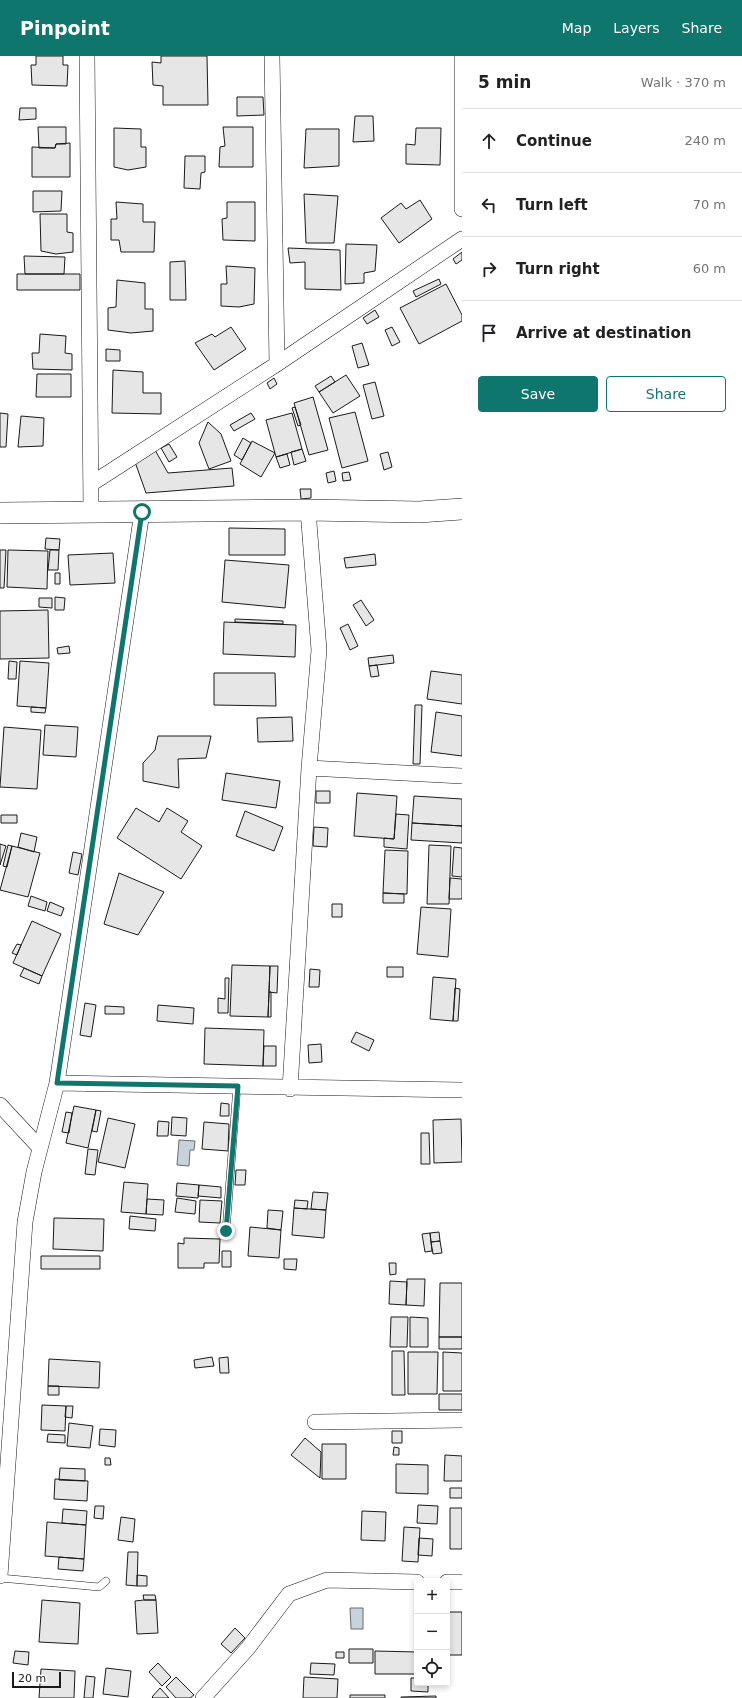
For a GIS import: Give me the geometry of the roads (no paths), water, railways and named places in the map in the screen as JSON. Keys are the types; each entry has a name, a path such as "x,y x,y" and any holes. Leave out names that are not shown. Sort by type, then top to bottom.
{"street":[{"path":"87,56 91,512"},
{"path":"272,56 277,364"},
{"path":"462,56 462,209"},
{"path":"91,484 277,364 462,239"},
{"path":"0,513 308,510 419,512 462,509"},
{"path":"290,1089 309,768 319,650 308,510"},
{"path":"0,1577 25,1222 40,1148 57,1083 142,512"},
{"path":"309,768 462,776"},
{"path":"57,1083 238,1086 290,1089 462,1090"},
{"path":"0,1105 40,1148"},
{"path":"315,1422 462,1420"},
{"path":"203,1698 248,1648 289,1594 327,1580 414,1582"},
{"path":"450,1582 462,1582"}],"lane":[{"path":"226,1231 238,1086"},
{"path":"0,1577 99,1587 106,1580"}]}
